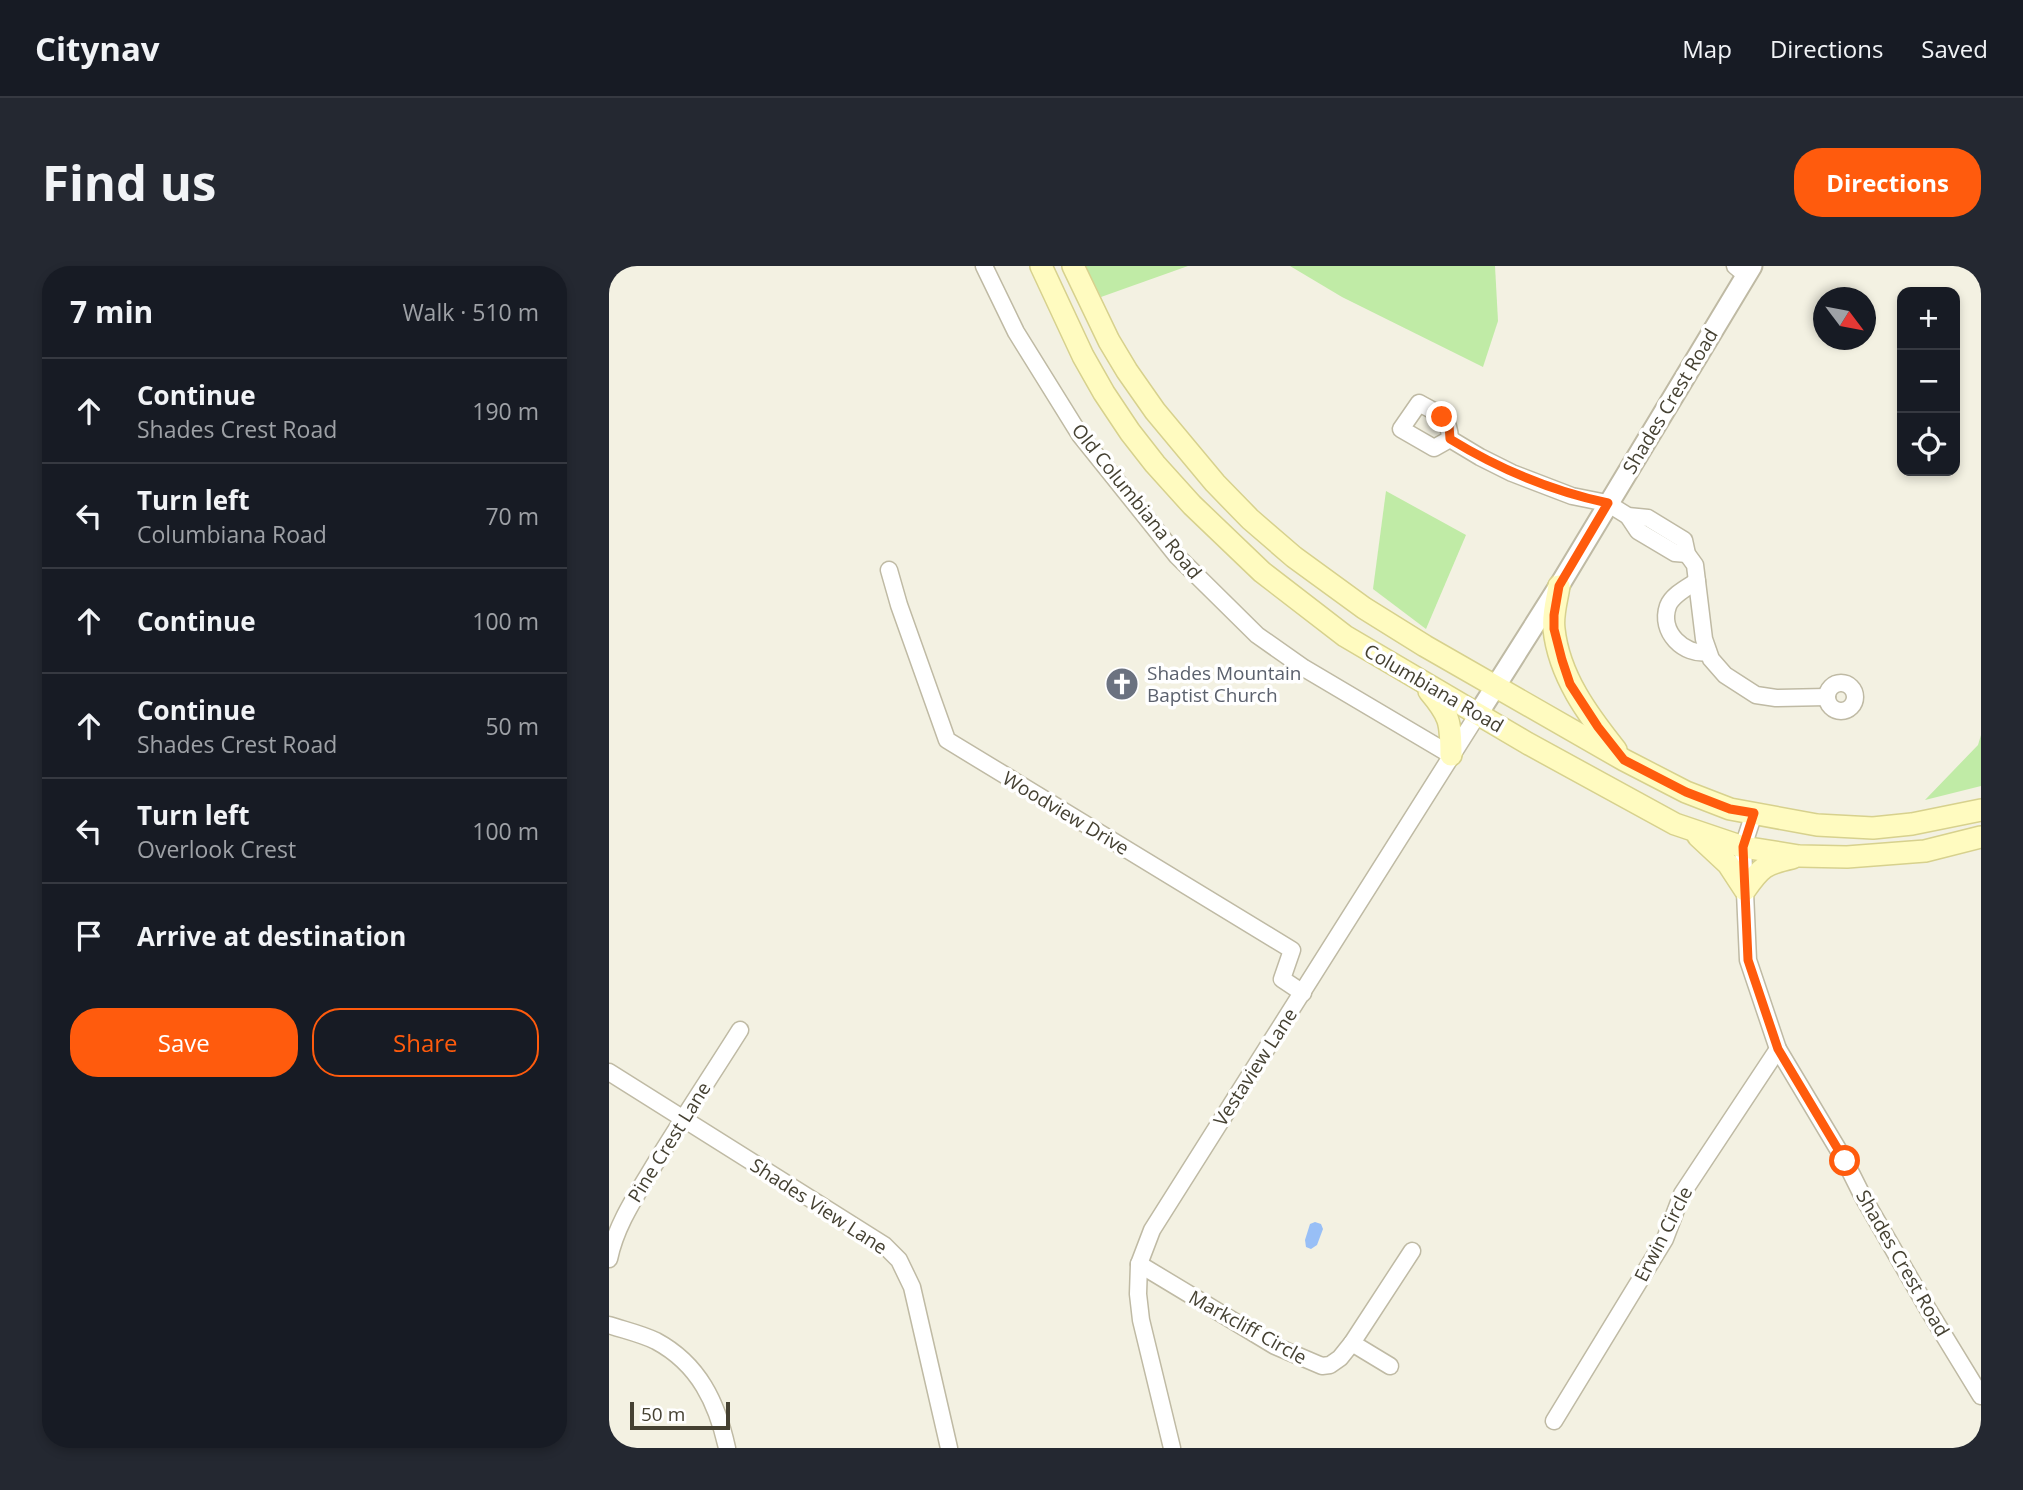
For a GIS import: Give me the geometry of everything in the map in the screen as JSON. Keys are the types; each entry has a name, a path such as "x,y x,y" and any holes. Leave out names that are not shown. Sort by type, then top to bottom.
{"main road":[{"name":"Columbiana Road","path":"1041,266 1083,356 1104,393 1155,464 1210,523 1262,572 1345,636 1478,715 1675,824 1743,847 1799,856 1847,857 1925,851 1981,837"},
{"name":"Columbiana Road","path":"1073,266 1109,341 1155,411 1181,443 1249,519 1294,557 1364,608 1624,760 1686,792 1730,809 1817,825 1873,828 1912,824 1981,810"},
{"path":"1155,464 1181,443"},
{"path":"1559,586 1554,629 1570,684 1624,760"},
{"path":"1345,636 1364,608"},
{"path":"1421,681 1446,712 1451,730 1451,755"},
{"path":"1691,829 1728,864 1745,890 1756,874 1770,863 1799,856"}],"street":[{"name":"Old Columbiana Road","path":"984,266 1016,332 1080,435 1177,556 1257,635 1304,668 1451,755"},
{"name":"Shades Crest Road","path":"1478,715 1559,586 1745,269"},
{"path":"1450,439 1512,473 1572,496 1608,503 1628,516 1648,518 1683,540 1687,554 1695,565 1708,652 1725,675 1756,695 1776,698 1827,698"},
{"name":"Woodview Drive","path":"889,570 947,740 1291,950 1282,979 1303,993"},
{"path":"1697,581 1676,595 1668,605 1667,620 1678,645 1688,650 1708,652"},
{"name":"Vestaview Lane","path":"1172,1448 1141,1320 1138,1294 1139,1264 1152,1230 1478,715"},
{"name":"Shades Crest Road","path":"1754,813 1743,847 1748,960 1778,1049 1981,1396"},
{"name":"Pine Crest Lane","path":"609,1259 613,1243 629,1209 740,1030"},
{"name":"Erwin Circle","path":"1554,1421 1665,1239 1682,1194 1778,1049"},
{"name":"Shades View Lane","path":"609,1072 884,1245 899,1260 912,1287 949,1448"},
{"path":"1390,1366 1352,1343 1412,1251"},
{"name":"Markcliff Circle","path":"1139,1264 1275,1346 1322,1366 1330,1365 1341,1357 1352,1343"},
{"path":"609,1325 655,1340 679,1356 704,1385 721,1418 727,1448"}],"green space":[{"path":"1085,266 1188,266 1101,297"},
{"path":"1290,266 1495,266 1498,321 1483,367 1342,297"},
{"path":"1386,491 1466,535 1426,629 1373,589"},
{"path":"1981,735 1981,786 1925,800 1978,745"}],"water":[{"path":"1310,1224 1321,1224 1323,1229 1317,1245 1311,1249 1306,1247 1305,1240"}],"place":[{"name":"Shades Mountain Baptist Church","path":"1122,684"}],"route":[{"path":"1442,417 1449,425 1450,439 1480,457 1512,473 1572,496 1608,503 1559,586 1554,629 1570,684 1624,760 1686,792 1730,809 1754,813 1743,847 1748,960 1778,1049 1845,1161"}]}
